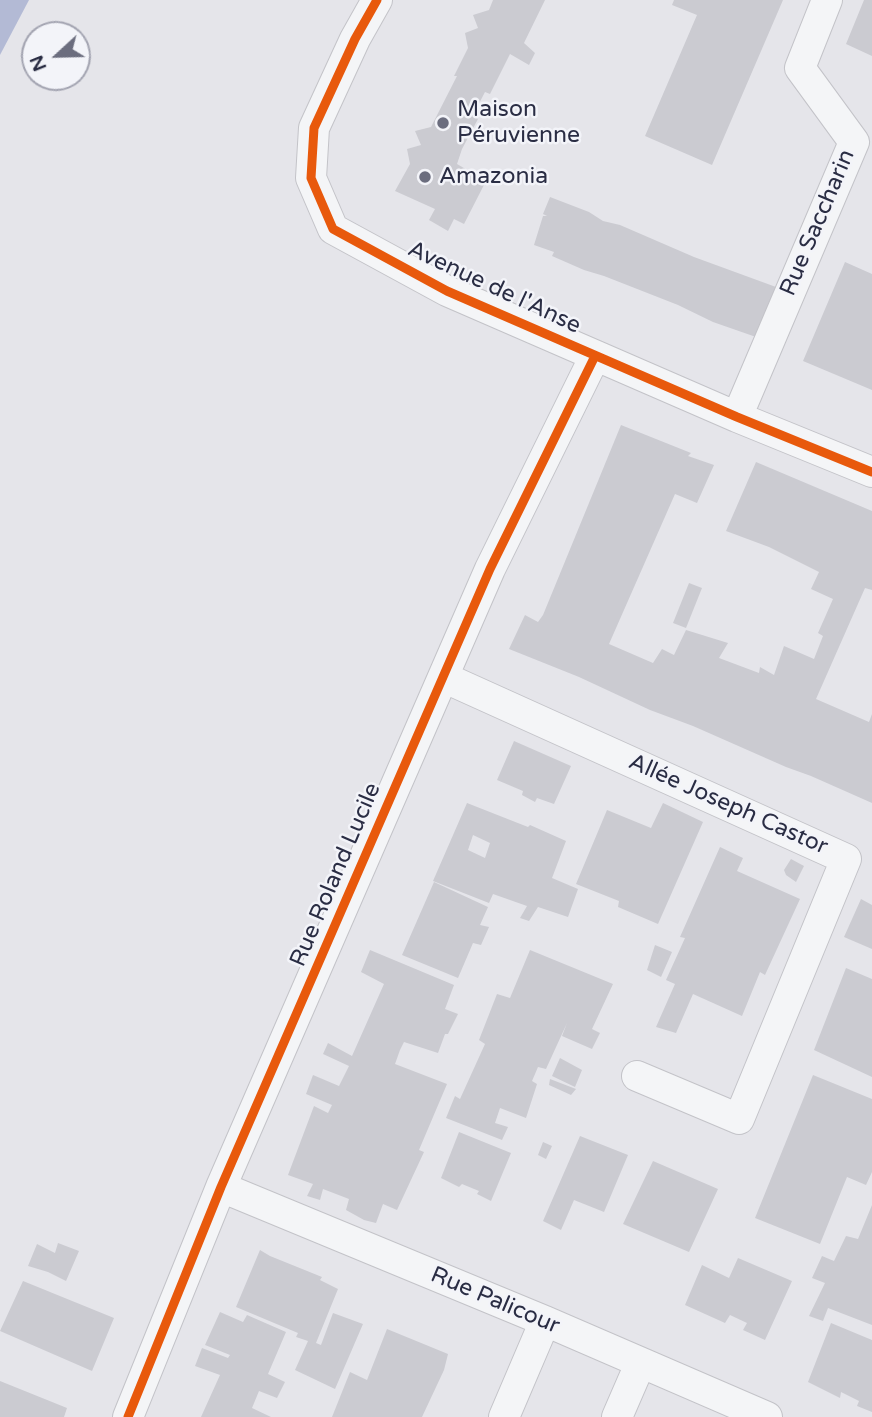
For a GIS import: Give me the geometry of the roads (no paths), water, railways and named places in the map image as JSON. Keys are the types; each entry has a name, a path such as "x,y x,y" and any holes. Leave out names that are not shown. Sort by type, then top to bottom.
{"street":[{"name":"Avenue de l'Anse","path":"377,0 355,39 313,128 311,178 333,229 447,290 737,417 872,472"},
{"name":"Rue Saccharin","path":"737,417 854,142 800,68 827,0"},
{"name":"Rue Roland Lucile","path":"128,1417 221,1187 490,569 595,356"},
{"name":"Allée Joseph Castor","path":"443,677 846,859 739,1119 637,1076"},
{"name":"Rue Palicour","path":"221,1187 545,1321 767,1417"},
{"path":"503,1417 545,1321"},
{"path":"617,1417 640,1364"}],"water":[{"path":"0,0 29,0 0,55"}],"place":[{"name":"Maison Péruvienne","path":"443,123"},
{"name":"Amazonia","path":"425,177"}]}
